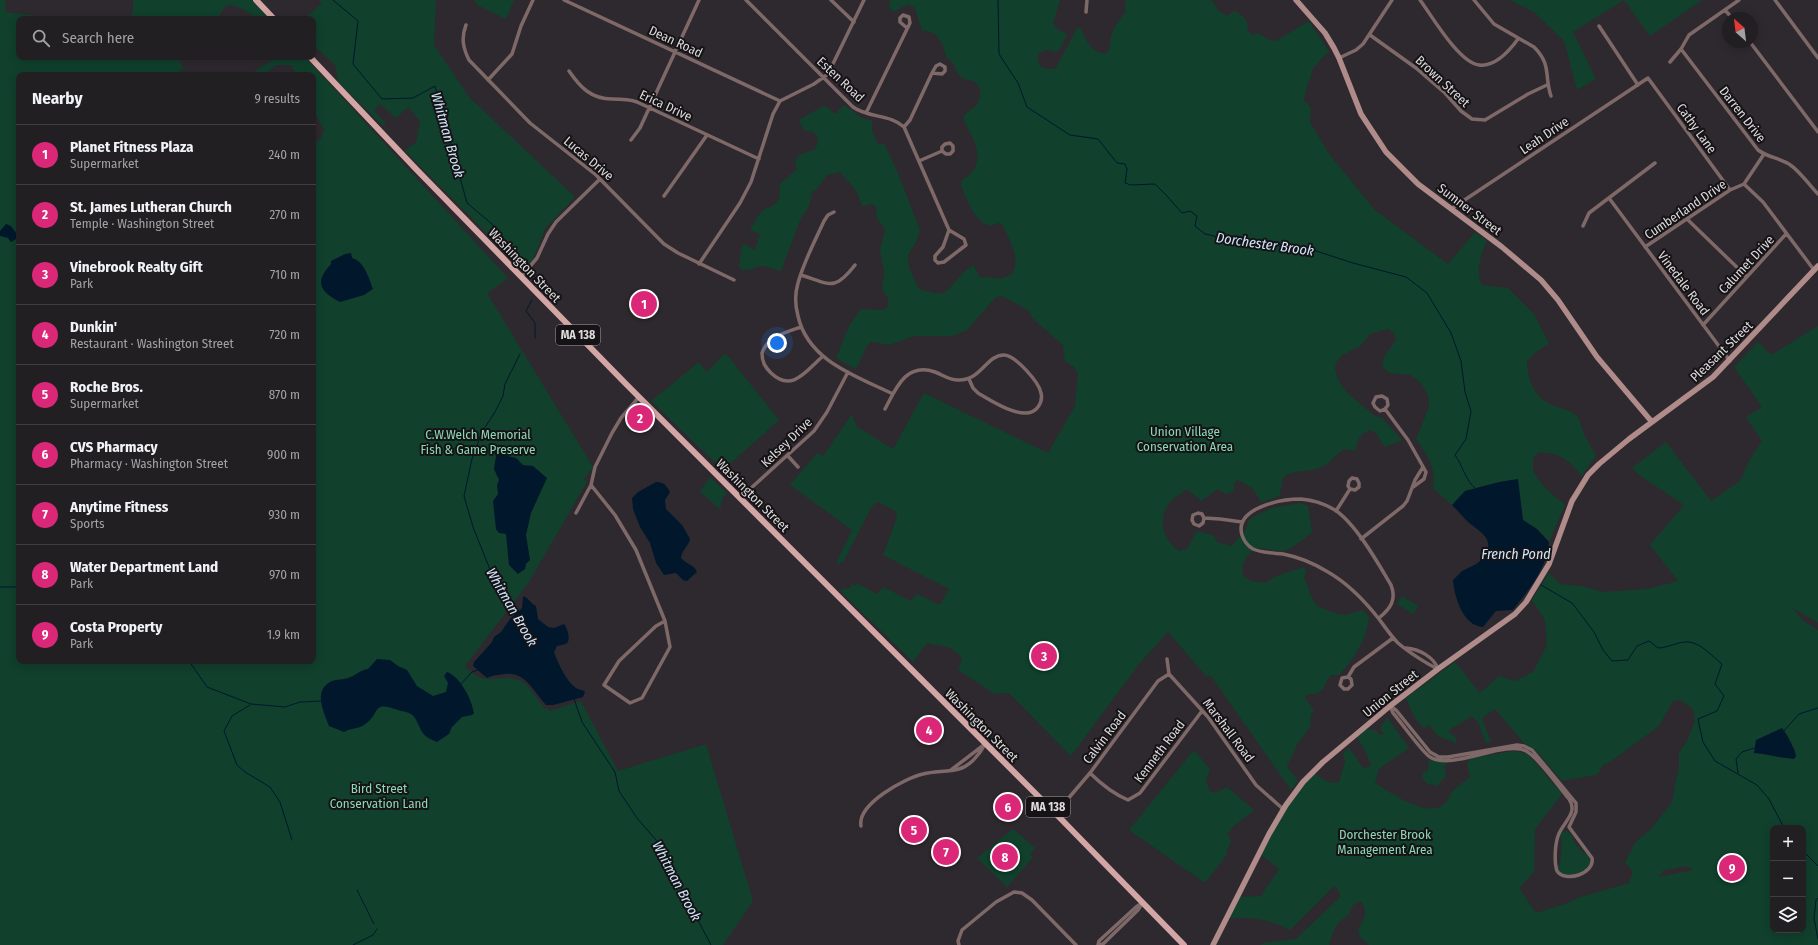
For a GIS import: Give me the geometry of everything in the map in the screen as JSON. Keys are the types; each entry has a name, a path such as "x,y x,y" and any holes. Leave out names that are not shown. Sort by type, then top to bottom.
{"main road":[{"path":"256,0 271,16"},
{"name":"Sumner Street","path":"1296,0 1325,33 1339,58 1361,114 1386,152 1418,184 1526,267 1552,291 1597,357 1652,422"},
{"name":"Washington Street","path":"313,60 411,164 639,397 1184,945"},
{"name":"Pleasant Street","path":"1592,471 1652,422 1702,386 1730,361 1816,268"},
{"name":"Union Street","path":"1213,945 1267,838 1283,810 1299,787 1316,769 1390,706 1438,669 1508,619 1526,602 1549,564 1567,513 1578,489 1592,471"}],"street":[{"path":"488,80 512,54 533,0"},
{"name":"Dean Road","path":"564,0 676,51 780,101"},
{"path":"631,140 640,128 699,0"},
{"name":"Esten Road","path":"746,0 853,107 866,113 893,120 904,127"},
{"path":"831,0 854,22"},
{"path":"699,264 744,196 754,175 773,114 780,101 824,78 832,69 864,0"},
{"path":"1086,12 1087,0"},
{"path":"1339,58 1356,50 1370,35 1392,0"},
{"path":"1420,0 1465,59 1473,63 1485,65 1501,58 1518,39"},
{"path":"1474,0 1494,24 1534,47 1539,52 1546,64 1549,79 1547,85 1551,96"},
{"path":"1670,62 1681,49 1689,35 1739,0"},
{"path":"1775,0 1818,58"},
{"name":"Lucas Drive","path":"466,25 462,38 466,54 488,80 536,128 600,179 664,244 672,250 699,264 734,280"},
{"path":"1599,26 1638,85"},
{"path":"866,113 908,28"},
{"name":"Brown Street","path":"1370,35 1416,68 1446,93 1460,111 1472,119 1485,120 1504,110 1528,94 1547,85"},
{"path":"1755,48 1818,132"},
{"name":"Darren Drive","path":"1681,49 1756,147 1764,154 1778,158 1791,166 1818,194"},
{"name":"Erica Drive","path":"569,71 581,87 591,94 605,99 632,100 759,159"},
{"path":"932,73 910,120 904,127 949,230 964,239 966,245 944,262 938,263 935,260 935,256 943,247 949,230"},
{"name":"Leah Drive","path":"1451,209 1648,78"},
{"name":"Cathy Lane","path":"1648,78 1730,190"},
{"path":"664,196 707,135"},
{"path":"919,161 942,151"},
{"path":"1744,184 1764,154"},
{"path":"1582,226 1588,213 1655,163"},
{"path":"521,277 538,258 548,234 556,222 600,179"},
{"name":"Cumberland Drive","path":"1646,248 1730,190 1744,184 1760,199 1786,234 1816,268"},
{"name":"Vinedale Road","path":"1609,198 1730,361"},
{"path":"834,212 824,221 800,275 796,291 796,305 801,327 810,343 822,357 848,372 893,394"},
{"path":"1687,219 1747,277"},
{"name":"Calumet Drive","path":"1703,325 1786,234"},
{"path":"800,275 834,284 844,279 856,265"},
{"path":"801,327 778,336 768,344 762,354 765,366 778,379 790,382 799,377 822,357"},
{"path":"885,409 900,381 910,373 930,370 953,380 969,378 977,374 998,356 1004,355 1011,356 1017,361 1039,387 1041,402 1038,407 1031,412 1019,413 978,393 973,388 969,378"},
{"name":"Kelsey Drive","path":"740,498 788,456 818,425 848,372"},
{"path":"1382,396 1386,398 1388,404 1385,409 1381,411 1376,408 1373,403 1376,397 1382,396"},
{"path":"576,513 591,486 595,467 612,434 621,418 639,397"},
{"path":"1385,409 1406,436 1426,472 1426,477 1413,487"},
{"path":"788,456 798,467"},
{"path":"1361,539 1403,506 1407,501 1423,467"},
{"path":"591,486 615,515 636,550 665,621 670,646 642,698 630,703 604,685 619,661 656,626 665,621"},
{"path":"1336,511 1350,489"},
{"path":"1379,618 1391,606 1393,591 1386,577 1361,539 1347,520 1336,511 1312,501 1292,500 1253,510 1246,516 1242,522 1242,535 1249,546 1258,551 1292,556 1322,568 1352,589 1379,618 1393,638 1405,648 1412,649 1428,656 1436,663 1438,669"},
{"path":"1204,518 1242,522"},
{"path":"1348,677 1354,667 1393,638"},
{"path":"1167,659 1169,674"},
{"name":"Marshall Road","path":"1169,674 1202,711 1256,785 1283,810"},
{"name":"Calvin Road","path":"1055,814 1090,773 1158,681 1169,674"},
{"path":"1390,706 1396,710 1430,755 1439,761 1517,745 1526,746 1534,751 1576,803 1576,812 1569,825 1569,828"},
{"name":"Kenneth Road","path":"1090,773 1105,787 1124,798 1128,800 1135,797 1140,793 1202,711"},
{"path":"861,826 860,818 865,809 885,793 916,776 959,769 981,752 985,744"},
{"path":"1484,752 1517,748 1525,750 1531,754 1572,804 1572,812 1558,837 1556,868 1560,875 1568,877 1586,871 1591,867 1592,863 1590,856 1569,828"},
{"path":"1562,829 1569,828"},
{"path":"959,945 958,941 962,930 996,902 1014,892 1022,893 1032,900 1076,945"},
{"path":"1098,945 1103,944 1138,910 1142,903"}],"green space":[{"name":"Bird Street Conservation Land","path":"0,0 6,0 5,12 38,16 16,16 16,60 180,60 184,68 179,72 16,72 16,664 316,664 316,141 320,140 324,130 316,115 316,72 294,72 291,65 277,65 266,72 254,72 272,60 308,60 508,278 487,293 593,467 584,479 587,482 529,582 465,666 473,673 487,679 508,678 523,682 545,709 547,708 550,711 581,701 618,771 706,744 753,901 723,945 0,945"},
{"path":"133,0 252,0 266,16 253,16 238,7 229,5 225,7 219,16 131,16 133,11"},
{"path":"319,0 436,0 434,45 469,97 575,197 545,229 533,260 521,268 405,151 416,142 420,121 408,107 396,118 380,104 374,111 386,123 383,126 338,82 335,65 316,48 316,16 307,16 322,3"},
{"path":"474,0 514,0 506,19 477,5"},
{"name":"Union Village Conservation Area","path":"890,0 1060,0 1053,23 1055,27 1067,35 1060,49 1054,52 1044,50 1038,54 1038,62 1042,67 1048,69 1056,68 1077,28 1080,27 1093,49 1101,53 1107,53 1110,39 1114,30 1126,12 1126,0 1211,0 1219,11 1227,16 1234,11 1243,16 1247,24 1248,31 1252,35 1258,33 1270,40 1276,41 1309,21 1329,52 1312,70 1304,100 1311,108 1310,122 1329,154 1375,210 1448,264 1475,232 1487,241 1481,257 1479,269 1482,285 1508,288 1534,314 1549,343 1527,361 1531,383 1534,390 1544,400 1557,407 1570,411 1577,416 1585,437 1596,455 1582,476 1568,461 1554,454 1539,452 1533,458 1533,471 1544,487 1565,505 1549,542 1537,529 1523,520 1521,504 1465,491 1452,505 1433,488 1434,480 1432,467 1416,439 1429,407 1428,396 1421,384 1412,376 1388,372 1385,370 1383,366 1384,358 1396,340 1394,333 1388,329 1370,334 1360,346 1341,356 1336,363 1335,369 1338,380 1347,393 1375,416 1382,418 1402,440 1385,447 1375,432 1370,430 1363,433 1359,438 1356,451 1344,449 1323,467 1287,475 1283,478 1279,495 1269,500 1261,502 1252,488 1238,480 1234,483 1234,491 1226,494 1218,489 1201,501 1187,489 1171,501 1166,508 1163,521 1165,535 1173,546 1179,551 1187,549 1197,531 1213,535 1217,542 1232,546 1246,529 1249,520 1257,515 1272,508 1300,503 1308,506 1312,532 1286,550 1275,551 1264,548 1255,549 1244,562 1242,569 1243,576 1251,581 1266,583 1274,577 1304,567 1306,571 1304,577 1311,596 1317,606 1334,613 1346,615 1363,610 1369,617 1363,641 1350,662 1339,675 1331,675 1323,690 1315,694 1308,694 1305,698 1314,711 1311,714 1310,727 1298,743 1287,766 1298,781 1291,790 1211,676 1206,676 1168,632 1139,664 1071,756 1009,693 995,694 958,670 962,660 956,651 947,647 927,643 913,662 840,591 843,588 849,589 852,584 856,586 857,583 877,594 883,587 911,601 917,594 940,605 949,589 883,555 896,520 897,512 878,502 874,504 869,512 843,562 838,564 836,563 852,530 790,485 817,453 823,456 852,414 856,426 893,449 924,393 1048,453 1075,406 1078,375 1075,368 1065,361 1063,345 1032,318 1029,311 1002,296 995,298 966,331 951,336 914,336 889,345 871,342 867,346 856,369 836,358 849,326 861,309 884,310 888,307 888,298 882,289 884,272 880,250 885,230 877,218 876,207 873,204 862,206 857,192 840,172 827,175 816,190 812,192 809,206 801,218 781,271 764,266 748,270 739,267 741,249 744,244 755,250 760,234 750,230 759,215 762,211 775,205 778,201 780,196 780,185 797,169 795,164 796,160 802,154 814,150 817,145 818,137 811,131 805,131 799,121 823,106 827,107 835,114 844,105 862,118 872,121 872,130 878,145 884,143 897,171 920,230 916,242 908,255 909,267 916,284 921,290 940,294 947,291 964,272 974,265 981,278 1003,278 1010,275 1014,269 1016,262 1012,246 1002,224 999,223 989,226 983,223 972,209 961,186 961,181 973,171 977,157 975,144 963,118 965,114 978,103 980,88 973,81 959,75 952,62 946,58 944,48 936,36 927,31 922,31 915,8 908,4 896,11 892,11 889,7"},
{"path":"1510,0 1624,0 1573,32 1596,79 1577,90 1564,41 1535,13"},
{"path":"1624,0 1702,0 1650,36"},
{"name":"Dorchester Brook Management Area","path":"1818,326 1818,623 1793,608 1802,620 1818,630 1818,945 1369,945 1360,937 1358,930 1365,916 1365,908 1360,901 1353,905 1349,914 1338,923 1333,932 1329,945 1261,945 1263,943 1296,939 1341,896 1335,885 1290,930 1267,921 1246,918 1229,918 1240,897 1261,896 1279,869 1260,854 1274,823 1306,781 1315,774 1332,783 1339,782 1345,762 1343,752 1349,748 1364,769 1371,765 1366,752 1356,735 1364,729 1375,730 1380,735 1384,734 1380,728 1387,717 1409,748 1379,769 1375,783 1399,798 1419,806 1437,808 1447,801 1453,791 1470,778 1467,763 1472,758 1514,751 1528,754 1562,794 1535,829 1534,872 1519,888 1536,913 1568,903 1580,897 1629,883 1633,872 1625,862 1635,843 1652,828 1672,802 1679,765 1679,753 1687,741 1695,721 1693,709 1680,700 1673,701 1659,726 1610,762 1603,765 1596,775 1562,781 1536,750 1524,743 1495,709 1482,718 1491,742 1486,743 1478,722 1472,716 1448,731 1456,738 1456,743 1441,737 1440,738 1429,725 1424,729 1413,715 1406,698 1455,662 1480,693 1499,676 1515,681 1533,672 1547,645 1545,620 1532,600 1549,573 1560,584 1582,586 1603,592 1647,589 1678,581 1650,545 1684,505 1639,475 1632,468 1666,442 1711,501 1740,481 1749,461 1762,441 1746,417 1762,407 1734,367 1758,342 1771,355","holes":["1778,731 1788,736 1789,743 1796,750 1784,758 1769,754 1754,753 1771,732","1686,866 1694,870 1659,877 1664,870"]},
{"path":"724,354 728,356 779,420 723,470 651,401 699,362 707,372"},
{"path":"710,477 727,493 723,497 720,509 700,492"},
{"path":"1402,596 1418,606 1413,614 1397,604"},
{"path":"1194,750 1210,769 1206,780 1210,791 1215,793 1227,787 1254,810 1237,823 1228,834 1231,842 1226,856 1205,883 1129,830"},
{"path":"1430,760 1445,763 1448,766 1444,766 1446,776 1437,786 1428,784 1422,778 1424,770 1426,773 1429,766 1428,761"},
{"path":"1013,829 1035,848 1030,854 1033,857 1007,887 977,858"},
{"path":"1567,831 1574,837 1572,839 1583,853 1587,854 1590,858 1591,865 1572,875 1560,873 1557,865 1560,865 1562,841 1560,836 1563,832"}],"water":[{"path":"6,224 11,226 16,233 16,239 11,242 8,238 0,236 0,231"},
{"path":"351,253 352,258 360,263 366,270 373,289 364,295 340,302 324,290 321,281 322,276 331,264 331,261 345,254"},
{"path":"497,445 502,448 508,456 516,458 523,465 533,466 547,478 531,513 526,535 530,560 526,564 525,569 518,574 509,565 506,534 499,533 496,529 493,501 498,494 497,485 499,480 494,469 496,456 493,450 494,446"},
{"name":"French Pond","path":"1518,479 1523,520 1537,529 1549,542 1548,551 1536,578 1513,610 1496,611 1483,627 1476,625 1465,616 1455,594 1453,580 1462,571 1481,560 1486,553 1488,541 1452,505 1465,491 1499,482"},
{"path":"656,482 663,484 669,490 670,492 665,500 666,509 682,525 690,539 681,558 697,572 687,581 683,580 676,573 664,575 656,563 650,543 640,527 633,509 632,498 638,492"},
{"path":"523,596 536,606 538,619 548,627 554,628 564,624 569,639 566,644 557,646 554,652 560,666 572,685 585,692 583,697 553,705 546,705 524,679 512,674 487,678 473,666 474,662 492,642 494,637 501,632 510,619 522,608"},
{"path":"377,659 390,660 407,670 417,686 433,696 446,692 448,683 444,676 447,672 452,674 465,689 474,713 472,715 462,717 452,727 449,734 437,742 425,735 412,714 383,706 377,709 373,716 364,725 359,727 344,732 329,726 322,708 322,690 332,681 348,678 368,669"},
{"path":"1782,728 1794,750 1796,756 1794,759 1754,753 1756,740"}],"waterway":[{"name":"Whitman Brook","path":"333,0 358,21 353,64 382,99 413,98 435,86 467,203 492,224 524,264"},
{"name":"Dorchester Brook","path":"998,0 999,54 1018,83 1027,107 1070,135 1098,139 1117,163 1125,164 1127,169 1125,183 1131,185 1155,184 1182,213 1190,211 1197,216 1195,226 1205,234 1232,240 1304,247 1353,263 1406,277 1427,293 1451,333 1461,361 1465,392 1471,411 1466,439 1455,455 1469,481 1476,489"},
{"name":"Whitman Brook","path":"533,275 543,287"},
{"name":"Whitman Brook","path":"532,300 526,311 535,323 535,338"},
{"name":"Whitman Brook","path":"518,611 512,600 495,582 473,527 464,496 472,459 482,432 503,396 505,384 520,354"},
{"name":"Dorchester Brook","path":"1541,585 1572,603 1594,632 1603,650 1612,661 1628,660 1637,646 1649,641 1658,648 1688,642 1702,647 1722,664 1715,684 1724,696 1717,711 1698,719 1703,742 1715,761 1757,785 1769,799 1782,825"},
{"path":"0,587 16,587"},
{"path":"191,664 207,687 251,704 285,707 300,702 323,701"},
{"path":"460,685 472,672 478,670"},
{"name":"Whitman Brook","path":"574,699 582,722 615,772 619,791 637,818 656,840 711,945"},
{"path":"250,705 232,716 224,731 237,765 245,772 270,787 280,802 292,840"},
{"path":"1783,732 1799,714 1818,708"},
{"path":"1738,773 1736,759 1742,752 1754,748"},
{"name":"Dorchester Brook","path":"1806,854 1818,866"},
{"path":"357,890 374,924"},
{"name":"Dorchester Brook","path":"1818,898 1816,900 1814,918 1818,939"},
{"path":"353,945 373,935 377,929"}],"place":[{"name":"Planet Fitness Plaza","path":"644,304"},
{"name":"St. James Lutheran Church","path":"640,418"},
{"name":"Vinebrook Realty Gift","path":"1044,656"},
{"name":"Dunkin'","path":"929,730"},
{"name":"CVS Pharmacy","path":"1008,807"},
{"name":"Roche Bros.","path":"914,830"},
{"name":"Anytime Fitness","path":"946,852"},
{"name":"Water Department Land","path":"1005,857"},
{"name":"Costa Property","path":"1732,868"}],"park label":[{"name":"C.W.Welch Memorial Fish & Game Preserve","path":"478,442"}]}
